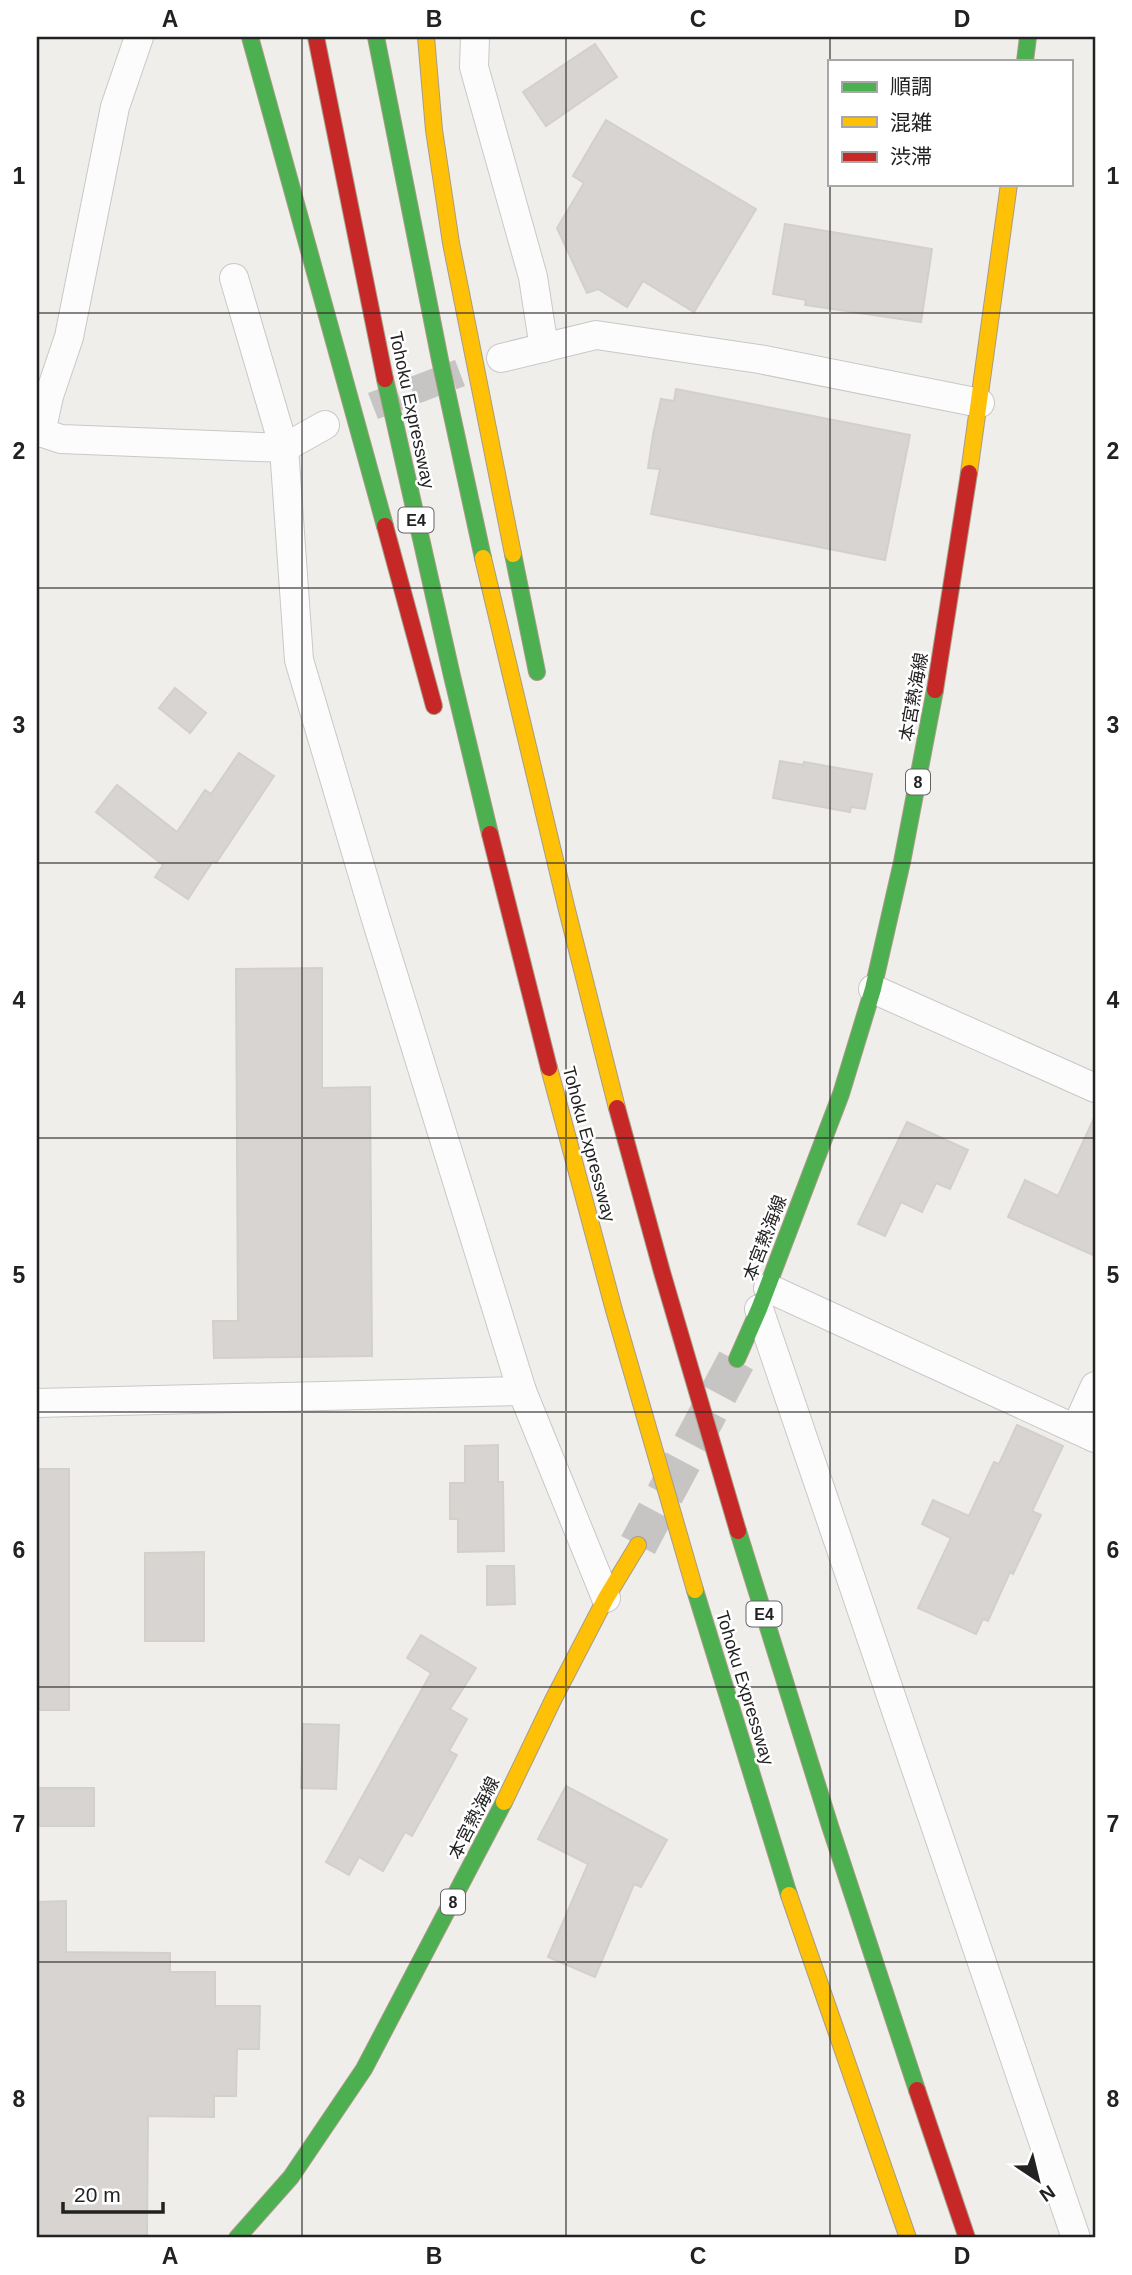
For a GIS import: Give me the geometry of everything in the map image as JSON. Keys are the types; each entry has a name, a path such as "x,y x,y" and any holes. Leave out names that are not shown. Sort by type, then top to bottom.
{"main road":[{"path":"250,37 438,720"},
{"name":"Tohoku Expressway","path":"316,37 391,410 491,844 569,1150 737,1731 821,1987 908,2238"},
{"name":"Tohoku Expressway","path":"376,37 441,367 479,541 547,831 624,1132 685,1350 792,1709 874,1964 967,2238"},
{"path":"426,37 434,130 451,243 540,691"},
{"path":"1025,60 1028,37"},
{"name":"本宮熱海線","path":"737,1359 764,1298 841,1094 873,989 930,723 980,403 1009,186"},
{"path":"468,809 531,1000"},
{"path":"564,828 586,982"},
{"name":"本宮熱海線","path":"237,2238 291,2177 364,2069 508,1795 552,1700 606,1598 638,1545"}],"street":[{"path":"139,37 116,107 69,337 39,432 61,439 284,448 325,425"},
{"path":"475,37 474,67 533,277 544,348"},
{"path":"234,278 284,448 299,660 522,1391 606,1598"},
{"path":"500,358 596,335 759,359 980,403"},
{"path":"873,989 1095,1088"},
{"path":"764,1298 1086,1433 1095,1387"},
{"path":"764,1298 1076,2238"},
{"path":"37,1403 522,1391"}],"building":[{"path":"595,44 617,77 546,126 523,92"},
{"path":"606,120 756,209 694,312 643,281 627,307 598,289 587,293 557,228 584,183 573,176"},
{"path":"785,224 932,249 921,322 805,305 806,300 773,294"},
{"path":"676,389 910,435 885,560 651,514 660,469 648,468 653,435 661,399 674,401"},
{"path":"175,688 206,713 190,733 159,708"},
{"path":"239,753 274,776 216,863 213,861 188,899 155,877 163,865 96,812 117,785 177,832 205,790 211,794"},
{"path":"780,761 803,765 804,762 872,774 865,809 851,807 850,812 773,798"},
{"path":"322,968 322,1088 370,1087 372,1356 214,1358 213,1321 238,1321 236,969"},
{"path":"1095,1116 1095,1256 1008,1217 1025,1180 1058,1196"},
{"path":"907,1122 968,1150 950,1189 936,1183 922,1212 901,1202 885,1236 858,1224"},
{"path":"1017,1425 1063,1446 1032,1511 1041,1515 1013,1574 1010,1572 988,1621 983,1619 976,1634 918,1608 951,1538 922,1524 933,1500 969,1516 994,1462 999,1464"},
{"path":"498,1445 498,1482 503,1482 504,1551 458,1552 458,1519 450,1519 450,1483 465,1483 465,1446"},
{"path":"37,1469 69,1469 69,1710 37,1710"},
{"path":"204,1552 204,1641 145,1641 145,1553"},
{"path":"487,1566 514,1566 515,1604 487,1605"},
{"path":"421,1635 476,1668 450,1709 467,1719 449,1751 457,1755 412,1836 405,1832 383,1871 359,1857 349,1875 326,1862 431,1673 407,1658"},
{"path":"303,1724 339,1725 336,1789 301,1788"},
{"path":"566,1786 667,1840 641,1887 634,1884 595,1977 548,1957 588,1864 538,1839"},
{"path":"37,1788 94,1788 94,1826 37,1826"},
{"path":"66,1901 66,1952 170,1953 170,1972 215,1972 215,2006 260,2006 259,2049 237,2049 236,2096 214,2096 214,2117 148,2116 147,2238 37,2238 37,1902"}],"tunnel":[{"path":"373,406 460,373"},
{"path":"638,1545 737,1359"}],"traffic: fast":[{"path":"250,37 385,526"},
{"path":"376,37 440,360 483,558"},
{"path":"1025,60 1028,37"},
{"path":"385,379 490,834"},
{"path":"513,554 537,672"},
{"path":"737,1359 759,1309 841,1094 873,989 902,862 935,690"},
{"path":"738,1531 830,1826 917,2090"},
{"path":"695,1590 789,1895"},
{"path":"237,2238 291,2177 364,2069 504,1802"}],"traffic: slow":[{"path":"426,37 434,130 451,243 513,554"},
{"path":"969,473 1009,186"},
{"path":"483,558 617,1108"},
{"path":"549,1068 614,1310 695,1590"},
{"path":"504,1802 606,1598 638,1545"},
{"path":"789,1895 908,2238"}],"traffic: jam":[{"path":"316,37 385,379"},
{"path":"935,690 969,473"},
{"path":"385,526 434,706"},
{"path":"490,834 549,1068"},
{"path":"617,1108 738,1531"},
{"path":"917,2090 967,2238"}]}
